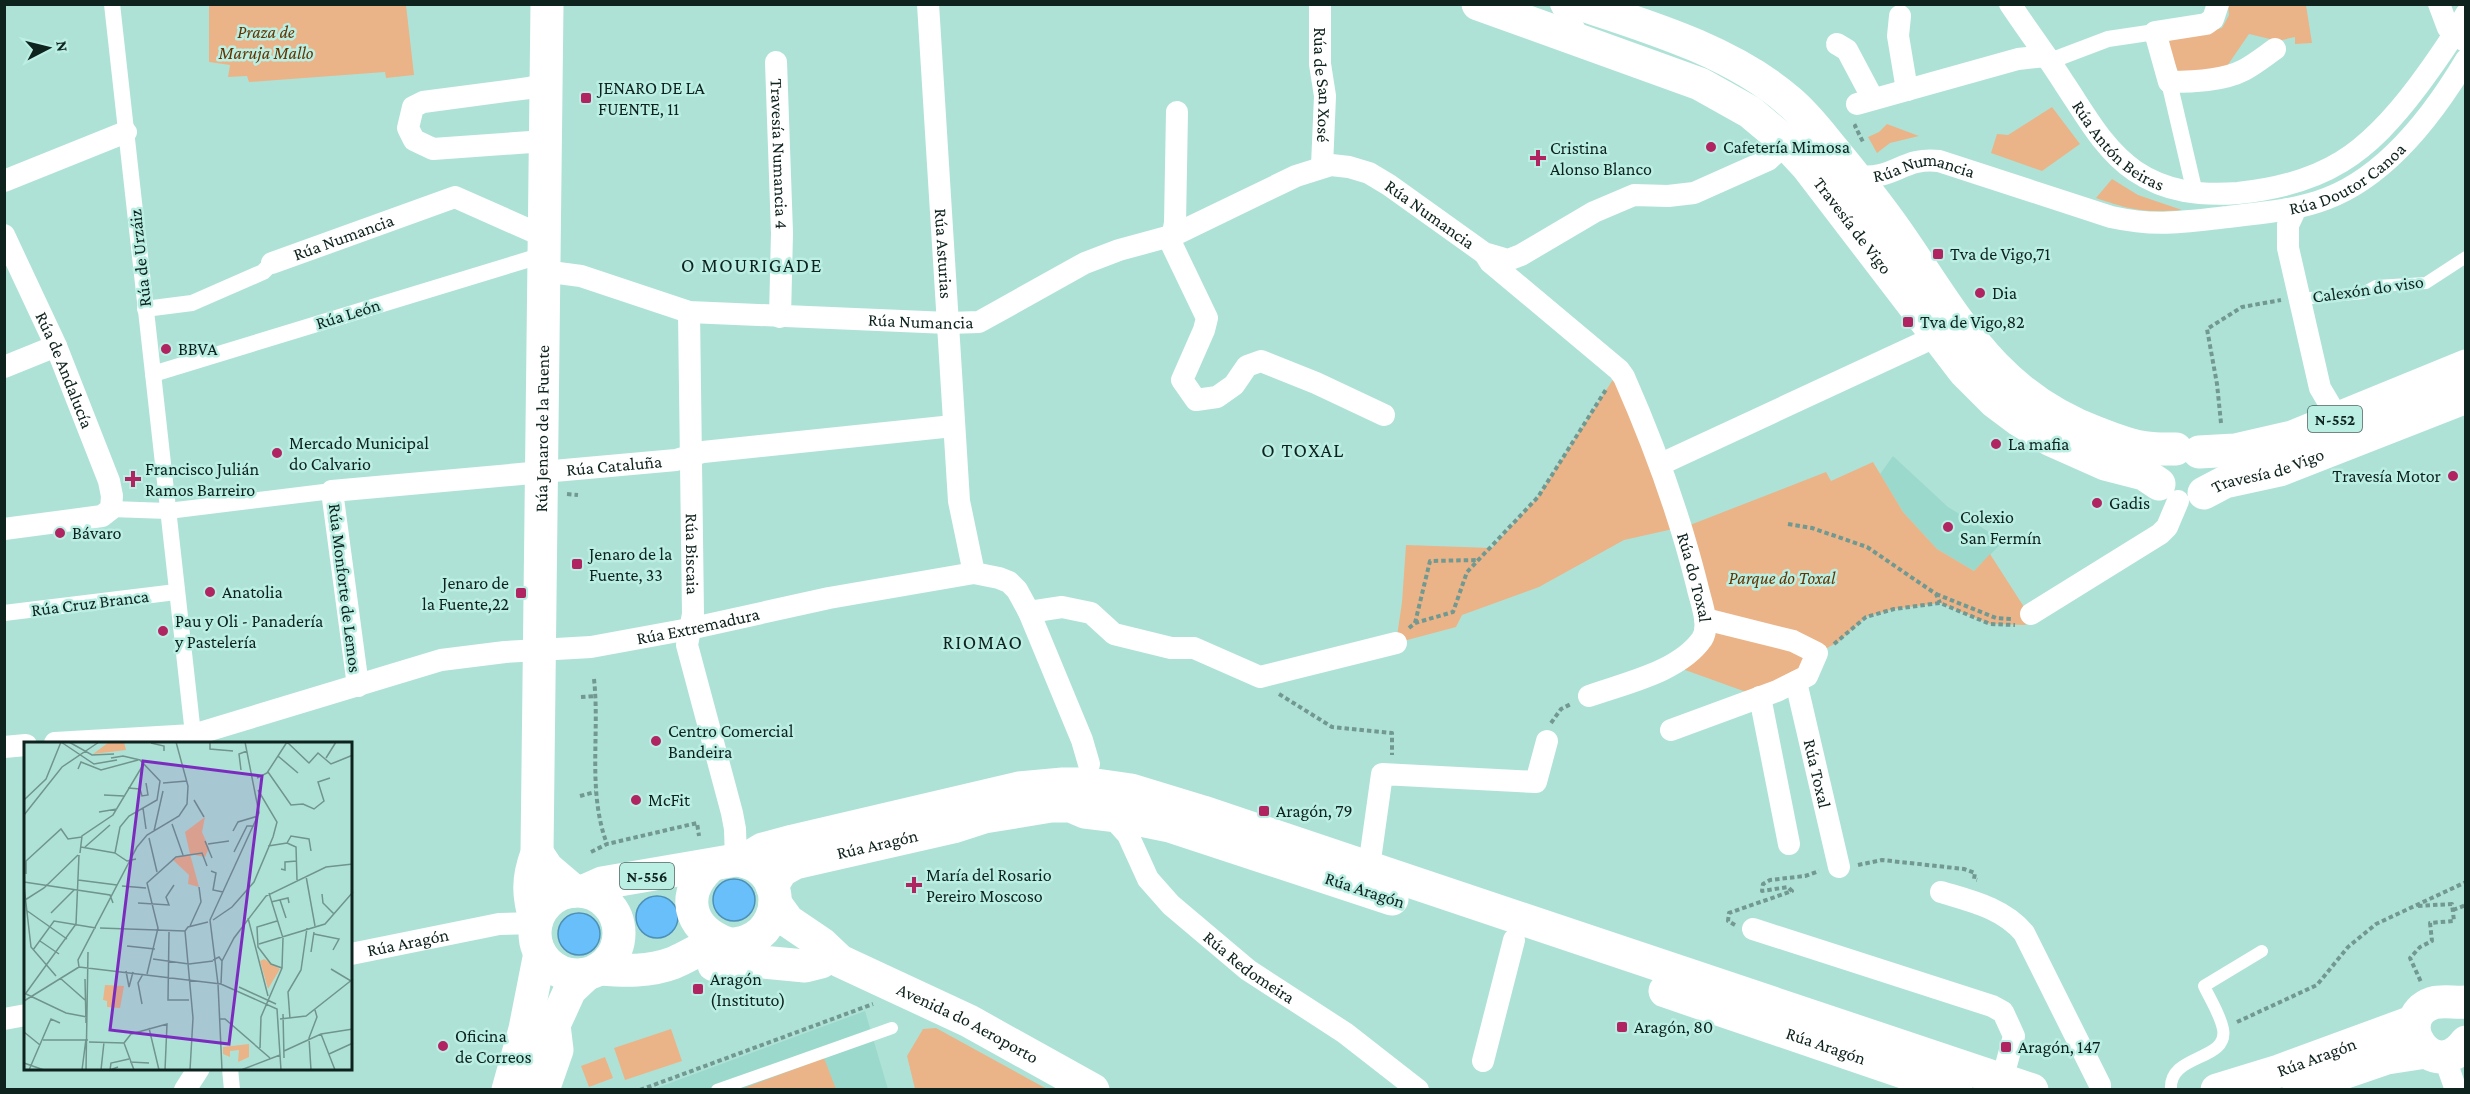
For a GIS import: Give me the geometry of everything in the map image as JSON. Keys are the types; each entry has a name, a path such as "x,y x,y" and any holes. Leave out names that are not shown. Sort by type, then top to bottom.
{"main road":[{"name":"Rúa Jenaro de la Fuente","path":"538,938 529,898 529,880 537,853 540,650 552,484 543,254 547,4"},
{"name":"Travesía de Vigo","path":"1478,4 1700,84 1750,112 1782,138 1807,166 1964,371 1995,402 2019,420 2082,455 2117,468 2144,474 2180,492 2280,470 2466,397"},
{"name":"Travesía de Vigo","path":"1580,4 1690,43 1755,76 1788,99 1804,114 1854,175 1897,232 1962,331 1990,363 2019,390 2071,424 2146,450 2235,450 2292,437 2466,366"},
{"name":"Rúa Numancia","path":"1782,138 1831,167 1854,175"},
{"path":"2187,450 2209,464 2211,471 2209,486 2180,492 2158,467 2162,459 2187,450"},
{"name":"Rúa Aragón","path":"1083,785 1084,812 1170,826 1956,1089"},
{"name":"Rúa Aragón","path":"730,862 602,883 555,897 540,913 538,938 554,969 575,976 593,972 631,971 671,963 701,950 758,935 767,927 773,915 774,895 781,871 803,861 953,827 984,817 1051,806 1083,785"},
{"name":"Rúa Aragón","path":"737,942 712,938 701,928 694,916 692,902 694,887 701,875 730,862 763,849 1019,788 1083,785 1120,788 1152,796 1369,867 2017,1085"},
{"path":"526,1089 540,1046 554,1025 570,990 610,960 616,949 618,924 614,913 606,903 596,895 579,891 547,868 537,853"},
{"path":"730,862 761,870 774,895"},
{"name":"Avenida do Aeroporto","path":"774,895 788,921 822,945 831,961"},
{"path":"508,1089 525,1029 538,938"},
{"name":"Avenida do Aeroporto","path":"737,942 788,950 831,961 969,1021 1093,1089"},
{"path":"671,963 686,968 751,961 796,966 831,961"},
{"name":"Rúa Aragón","path":"2217,1089 2279,1071 2415,1021 2419,1013 2433,1004 2461,1008"},
{"path":"2415,1021 2416,1038 2445,1050"},
{"path":"543,1089 557,1050 554,1025"},
{"name":"Rúa Aragón","path":"2294,1089 2334,1082 2387,1058 2445,1050"}],"street":[{"name":"Rúa de Urzáiz","path":"112,4 193,739"},
{"name":"Rúa Asturias","path":"928,4 959,501 974,573"},
{"name":"Rúa de San Xosé","path":"1320,4 1320,64 1325,96 1322,166"},
{"path":"1561,4 1580,40"},
{"name":"Rúa Antón Beiras","path":"2010,4 2101,139 2135,171 2176,191 2195,193 2227,194 2280,185"},
{"path":"1837,44 1847,50 1865,101 2018,59 2048,58 2108,39 2206,24 2213,19 2218,4"},
{"path":"2439,4 2444,21 2460,38"},
{"name":"Rúa Doutor Canoa","path":"2280,185 2330,170 2369,143 2395,117 2460,38 2466,14"},
{"path":"1900,16 1898,36 1907,90"},
{"path":"2155,32 2195,193"},
{"path":"2169,82 2214,78 2243,71 2275,49"},
{"name":"Rúa Doutor Canoa","path":"2341,417 2333,410 2320,388 2292,299 2288,225 2296,208 2342,192 2386,160 2426,118 2466,60"},
{"name":"Travesía Numancia 4","path":"776,62 782,233 780,317"},
{"path":"545,141 434,149 414,140 408,128 413,107 423,102 529,88 546,83"},
{"path":"1177,112 1174,235 1171,243 1207,318 1182,380 1196,400 1217,397 1234,385 1247,366 1261,361 1316,383 1384,415"},
{"path":"4,181 126,132"},
{"name":"Rúa Numancia","path":"145,309 192,303 263,272 272,263 455,197 581,276 689,312 948,323 979,322 1085,263 1119,250 1174,235 1296,176 1322,166 1349,167 1369,173 1484,253 1508,260 1516,258 1594,213 1634,195 1675,196 1694,193 1768,160 1778,151 1782,138"},
{"name":"Rúa Numancia","path":"1854,175 1880,177 1913,161 1939,161 2111,217 2139,223 2164,224 2296,208"},
{"name":"Rúa de Andalucía","path":"4,235 56,346 109,480 112,496 111,509"},
{"name":"Rúa do Toxal","path":"1484,253 1490,262 1619,370 1638,409 1682,527 1705,619 1703,638 1674,666 1589,696"},
{"name":"Rúa León","path":"153,374 543,254"},
{"name":"Rúa Biscaia","path":"689,312 693,614 687,645 735,830 730,862"},
{"path":"1660,464 1937,336"},
{"path":"4,367 56,346"},
{"name":"Rúa Cataluña","path":"168,511 332,491 552,484 578,468 676,460 691,455 953,426"},
{"name":"Rúa Monforte de Lemos","path":"332,491 357,686"},
{"path":"2031,614 2160,534 2167,527 2180,492"},
{"path":"4,529 93,519 111,509 168,511"},
{"name":"Rúa Extremadura","path":"90,742 193,739 441,660 540,650 582,649 689,629 829,598 974,573 1009,582 1029,612 1082,740 1083,785"},
{"name":"Rúa Cruz Branca","path":"4,613 176,592"},
{"path":"1029,612 1062,607 1091,612 1114,634 1171,648 1194,648 1260,677 1395,643"},
{"path":"1671,730 1796,682 1807,676 1817,653 1793,641 1705,619"},
{"name":"Rúa Toxal","path":"1796,682 1839,867"},
{"path":"1760,697 1789,844"},
{"path":"1391,774 1536,782 1547,741"},
{"path":"4,747 24,745"},
{"name":"Rúa Aragón","path":"1369,867 1382,774 1391,774"},
{"name":"Rúa Redomeira","path":"1110,815 1128,835 1148,879 1171,905 1248,970 1345,1033 1418,1089"},
{"path":"1941,892 1998,912 2013,920 2024,933 2100,1089"},
{"name":"Rúa Aragón","path":"352,954 499,924 538,938"},
{"path":"1753,929 1992,1006 2003,1012 2014,1036 2017,1085"},
{"path":"1483,1061 1514,940"},
{"path":"4,1019 24,1015"},
{"path":"2445,1050 2456,1089"},
{"path":"185,1089 198,1070"},
{"path":"230,1070 232,1089"}],"lane":[{"name":"Calexón do viso","path":"2292,299 2362,293 2376,286 2426,283 2466,257"},
{"path":"2171,1089 2170,1080 2176,1069 2217,1048 2223,1040 2223,1029 2204,986 2262,951"},
{"path":"717,1089 892,1028"}],"path":[{"path":"2221,423 2207,329 2242,307 2292,299"},
{"path":"1395,643 1415,623 1453,612 1467,572 1538,497 1619,370"},
{"path":"552,484 578,495"},
{"path":"1788,524 1812,528 1867,547 1936,594 1996,618 2018,619 2031,614 2033,621 2025,625 1990,624 1940,603 1894,609 1866,617 1838,642 1817,653"},
{"path":"1415,623 1430,561 1479,560"},
{"path":"1936,594 1940,603"},
{"path":"1260,677 1279,694 1332,727 1392,733 1391,774"},
{"path":"594,679 598,821 606,844"},
{"path":"581,697 596,696"},
{"path":"1547,741 1551,722 1561,709 1589,696"},
{"path":"580,796 596,792"},
{"path":"591,852 606,844 697,824 699,836"},
{"path":"1974,879 1975,873"},
{"path":"2223,1029 2317,985 2348,947 2376,924 2466,882"},
{"path":"2415,906 2452,904 2454,921 2430,923 2432,941 2420,947 2410,958 2415,970"},
{"path":"2453,910 2466,905"},
{"path":"640,1089 877,1002"}],"shaded area":[{"name":"Colexio San Fermín","path":"1893,456 1948,507 2004,541 1974,571 1937,549 1903,512 1880,474"},
{"path":"865,1011 888,1089 651,1090"}],"green space":[{"path":"2228,4 2306,5 2312,43 2295,44 2295,37 2278,41 2249,34 2225,69 2181,78 2167,46 2170,40 2222,28 2229,15"},
{"name":"Praza de Maruja Mallo","path":"209,5 406,5 414,75 386,78 385,72 249,82 247,76 228,77 230,65 209,62"},
{"path":"2052,107 2080,144 2042,171 1991,153 1997,134 2008,135"},
{"path":"1887,124 1919,136 1890,143 1877,153 1868,137 1879,132"},
{"path":"2112,179 2138,195 2182,210 2138,210 2096,198"},
{"name":"Parque do Toxal","path":"1619,370 1690,525 1826,472 1831,481 1873,462 1903,512 1937,549 1974,571 1990,554 2033,621 2025,625 1990,624 1940,603 1894,609 1866,617 1838,642 1818,653 1807,676 1760,697 1674,666 1703,638 1682,527 1624,540 1539,587 1462,615 1456,627 1396,643 1402,602 1406,545 1492,548 1538,497"},
{"path":"936,1028 1047,1089 915,1089 907,1056 923,1029"},
{"path":"671,1029 682,1061 625,1080 614,1048"},
{"path":"605,1057 613,1078 589,1087 581,1066"},
{"path":"824,1058 836,1089 739,1090"}],"water":[{"path":"734,879 749,885 755,900 749,915 734,921 719,915 713,900 719,885"},
{"path":"657,896 672,902 678,917 672,932 657,938 642,932 636,917 642,902"},
{"path":"579,913 594,919 600,934 594,949 579,955 564,949 558,934 564,919"}],"place":[{"name":"JENARO DE LA FUENTE, 11","path":"586,98"},
{"name":"Cafetería Mimosa","path":"1711,147"},
{"name":"Cristina Alonso Blanco","path":"1538,158"},
{"name":"Tva de Vigo,71","path":"1938,254"},
{"name":"Dia","path":"1980,293"},
{"name":"Tva de Vigo,82","path":"1908,322"},
{"name":"BBVA","path":"166,349"},
{"name":"La mafia","path":"1996,444"},
{"name":"Mercado Municipal do Calvario","path":"277,453"},
{"name":"Travesía Motor","path":"2453,476"},
{"name":"Francisco Julián Ramos Barreiro","path":"133,479"},
{"name":"Gadis","path":"2097,503"},
{"name":"Colexio San Fermín","path":"1948,527"},
{"name":"Bávaro","path":"60,533"},
{"name":"Jenaro de la Fuente, 33","path":"577,564"},
{"name":"Anatolia","path":"210,592"},
{"name":"Jenaro de la Fuente,22","path":"521,593"},
{"name":"Pau y Oli - Panadería y Pastelería","path":"163,631"},
{"name":"Centro Comercial Bandeira","path":"656,741"},
{"name":"McFit","path":"636,800"},
{"name":"Aragón, 79","path":"1264,811"},
{"name":"María del Rosario Pereiro Moscoso","path":"914,885"},
{"name":"Aragón (Instituto)","path":"698,989"},
{"name":"Aragón, 80","path":"1622,1027"},
{"name":"Oficina de Correos","path":"443,1046"},
{"name":"Aragón, 147","path":"2006,1047"}],"district":[{"name":"O MOURIGADE","path":"752,265"},
{"name":"O TOXAL","path":"1303,450"},
{"name":"RIOMAO","path":"983,642"}]}
